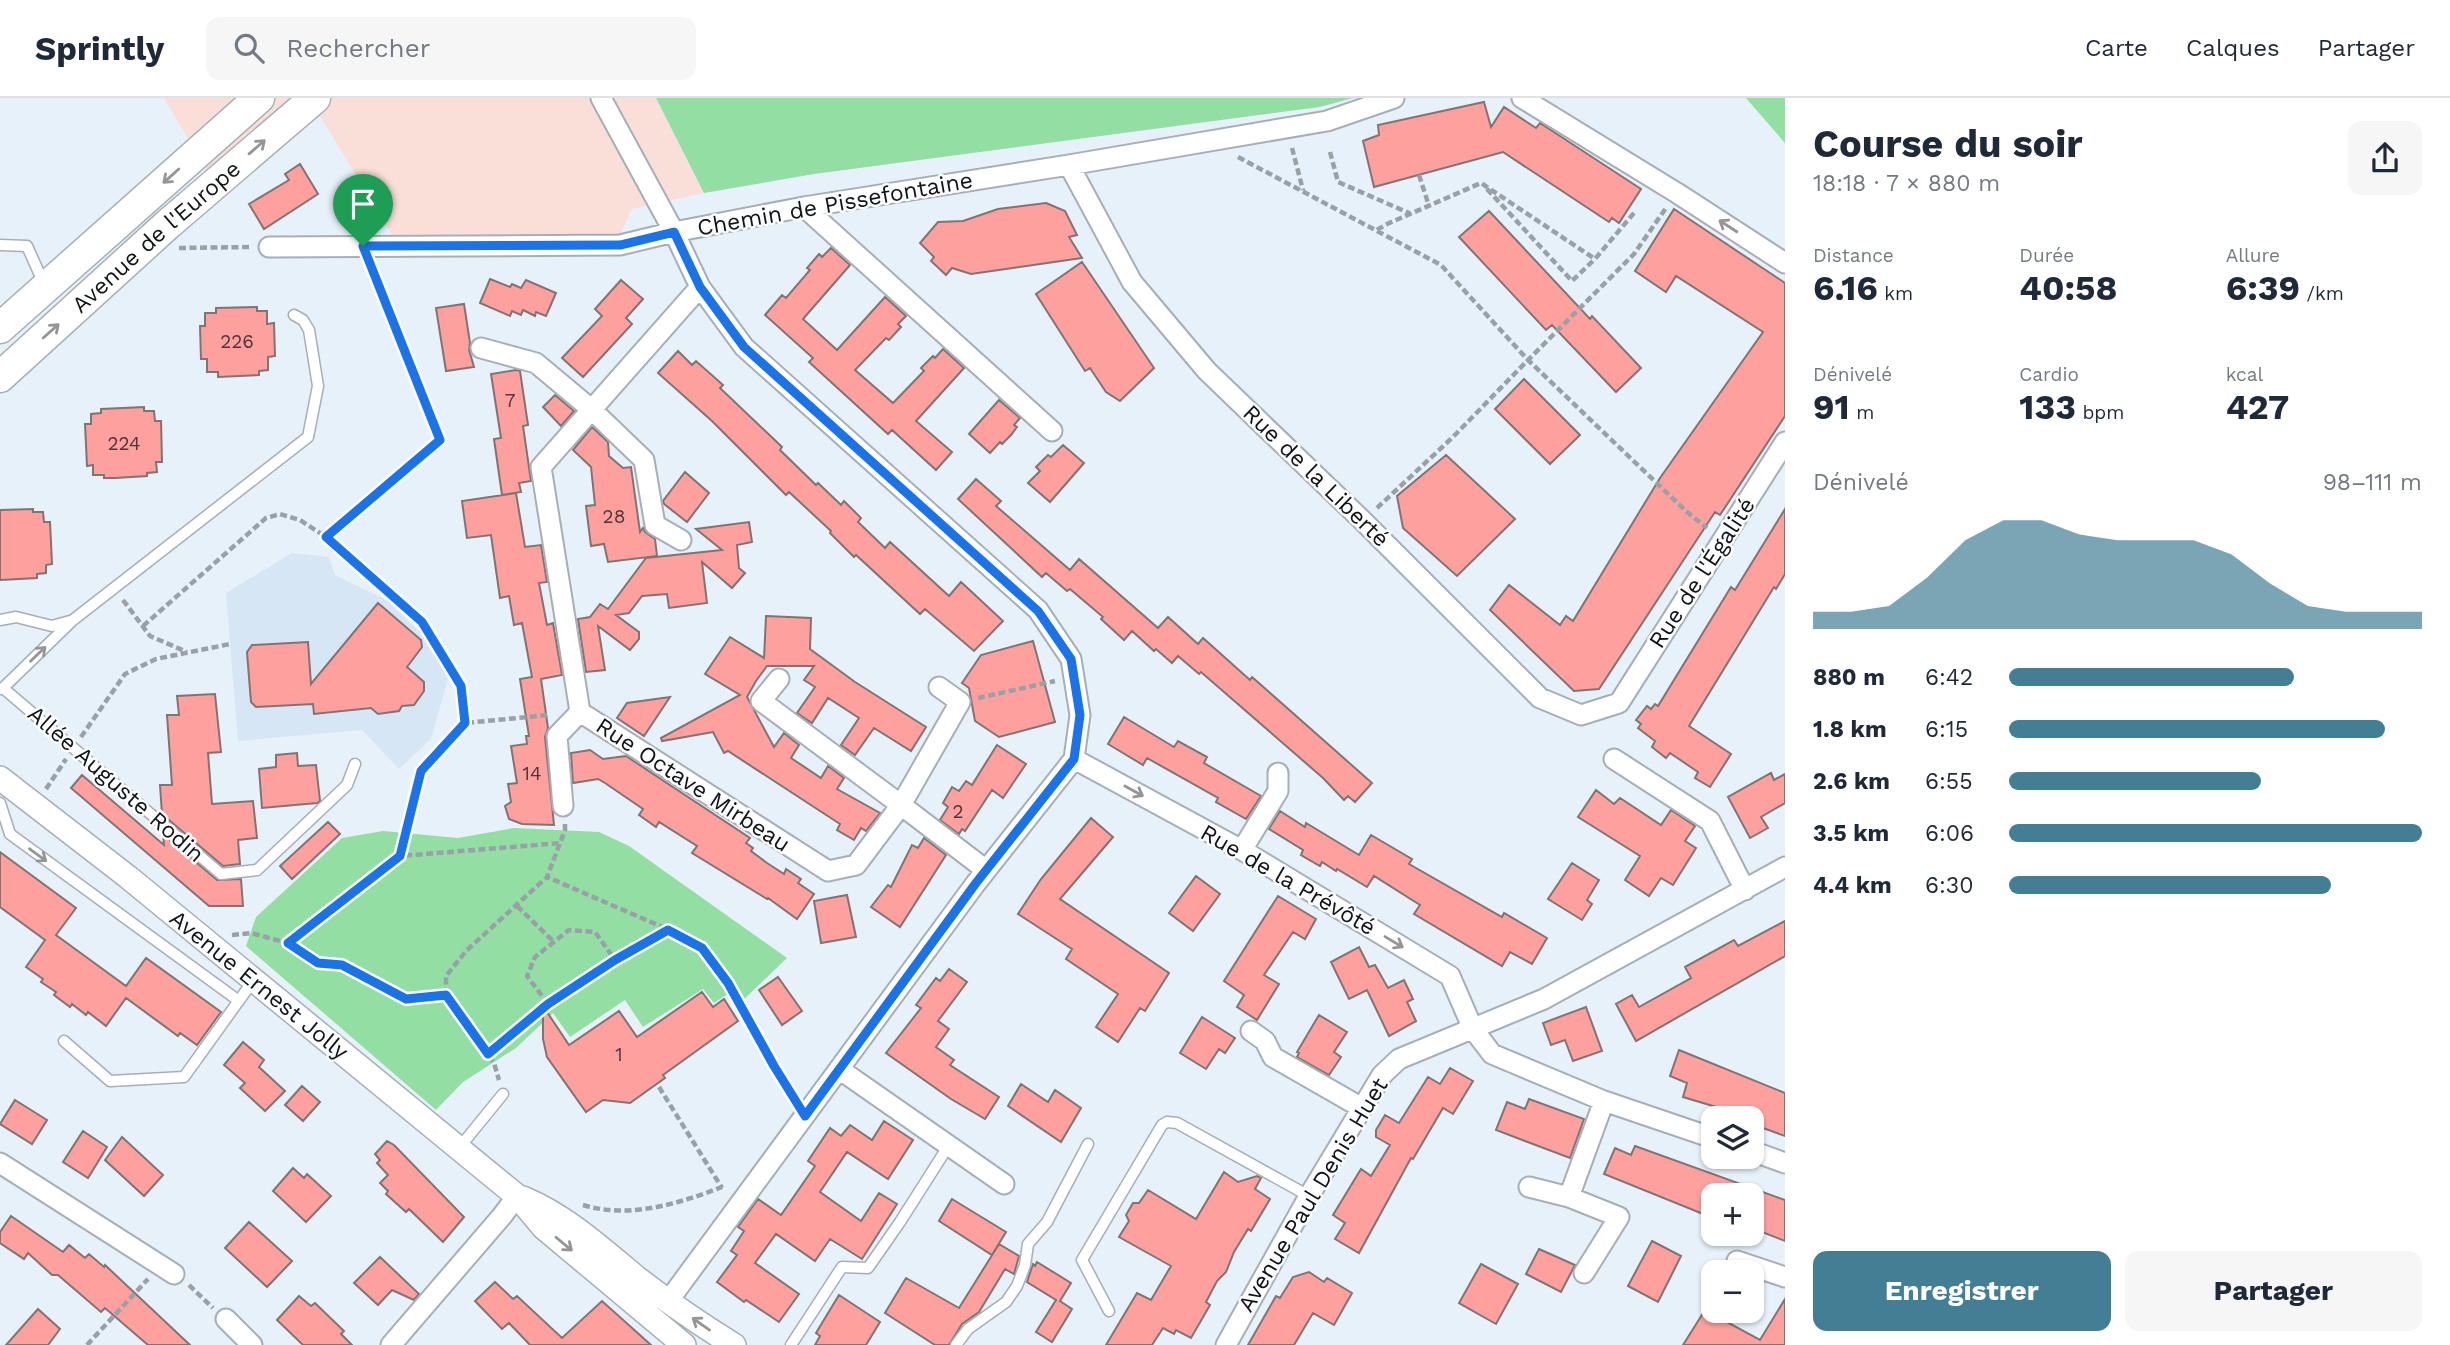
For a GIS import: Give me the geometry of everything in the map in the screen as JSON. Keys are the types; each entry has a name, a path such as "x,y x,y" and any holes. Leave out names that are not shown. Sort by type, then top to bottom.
{"main road":[{"name":"Avenue de l'Europe","path":"0,328 259,98"},
{"name":"Avenue de l'Europe","path":"0,377 142,248 315,98"}],"street":[{"path":"601,98 674,232 700,287 744,347 1038,611 1071,659 1080,715 1074,759 986,870 669,1300"},
{"name":"Chemin de Pissefontaine","path":"269,247 620,245 804,207 1327,121 1394,98"},
{"path":"1522,98 1677,192 1785,264"},
{"name":"Rue de la Liberté","path":"1069,165 1132,282 1207,371 1363,521 1540,698 1581,715 1619,703"},
{"path":"804,207 1052,430"},
{"name":"Rue Octave Mirbeau","path":"700,287 541,467 580,712 828,871 856,865 901,805 960,702"},
{"path":"481,348 536,363 591,409 644,460 654,526 681,540"},
{"name":"Rue de l'Égalité","path":"1619,703 1785,442"},
{"path":"779,679 761,701 986,870"},
{"path":"939,687 960,702"},
{"path":"563,806 557,736 580,712"},
{"name":"Rue de la Prévôté","path":"1074,759 1242,850 1450,976 1473,1029 1492,1055 1604,1101 1701,1134"},
{"path":"1614,759 1710,821 1745,890"},
{"path":"1242,850 1278,791 1278,773"},
{"name":"Avenue Ernest Jolly","path":"0,778 128,877 459,1148 517,1196 544,1228 686,1344"},
{"name":"Avenue Paul Denis Huet","path":"1226,1345 1309,1196 1362,1108 1382,1075 1399,1059 1544,999 1785,867"},
{"path":"1251,1031 1265,1041 1273,1057 1362,1108"},
{"path":"839,1069 1004,1184"},
{"path":"1569,1197 1604,1101"},
{"path":"1764,1155 1785,1163"},
{"path":"0,1163 167,1270"},
{"path":"1529,1187 1569,1197 1619,1217 1584,1273"},
{"path":"391,1345 517,1196"},
{"name":"Avenue Ernest Jolly","path":"517,1196 546,1208 703,1326 734,1345"},
{"path":"1764,1269 1785,1276"},
{"path":"226,1319 252,1345"}],"lane":[{"path":"0,245 27,246 45,287"},
{"path":"1,688 74,620 308,437 318,386 309,330 303,320 294,315"},
{"path":"0,620 16,617 52,626 74,620"},
{"name":"Allée Auguste Rodin","path":"1,688 221,874 257,870 347,785 355,764"},
{"path":"0,803 10,834 239,1001"},
{"path":"64,1041 110,1081 184,1077 253,981"},
{"path":"774,1066 805,1116"},
{"path":"459,1148 503,1094"},
{"path":"1109,1311 1082,1260 1162,1125 1167,1122 1177,1123 1309,1196"},
{"path":"956,1345 968,1329 1006,1302 1017,1286 1025,1265 1028,1244 1047,1222 1088,1144"},
{"path":"791,1345 842,1268 868,1268 948,1145"},
{"path":"655,1320 669,1300"}],"path":[{"path":"1287,128 1303,191"},
{"path":"1208,141 1441,265 1528,360 1687,512 1723,540"},
{"path":"1330,152 1338,182 1410,214"},
{"path":"1419,175 1429,206"},
{"path":"1376,230 1481,183"},
{"path":"1481,183 1572,281 1595,259 1634,213"},
{"path":"1481,183 1595,259"},
{"path":"1363,521 1454,437 1634,254 1677,192"},
{"path":"326,537 440,440 363,246"},
{"path":"142,248 269,247"},
{"path":"143,626 266,518 280,514 300,520 326,537 422,622 461,686 465,723"},
{"path":"115,588 150,636 188,653"},
{"path":"36,805 125,674 156,659 230,644"},
{"path":"960,702 1074,677"},
{"path":"400,856 421,771 465,723 580,712"},
{"path":"494,1063 446,995 446,976 466,951 547,877 565,830"},
{"path":"288,943 400,856 561,843"},
{"path":"547,877 668,930 702,948 728,983 774,1066"},
{"path":"517,906 554,942"},
{"path":"548,1004 527,976 535,957 569,930 596,932 615,960"},
{"path":"488,1054 548,1004 615,960 668,930"},
{"path":"251,933 288,943 318,963 342,965 406,999 446,995"},
{"path":"659,1087 736,1209"},
{"path":"580,1204 593,1208 647,1209 672,1204 722,1187"},
{"path":"88,1345 167,1270 226,1319"}],"shaded area":[{"path":"164,98 656,98 704,193 632,209 619,236 393,236 320,116 223,198"},
{"path":"292,553 329,557 335,575 388,601 428,640 449,675 431,739 399,769 362,730 238,741 226,593"}],"green space":[{"path":"656,98 1353,98 1320,107 814,174 704,193"},
{"path":"1746,98 1785,98 1785,143"},
{"path":"514,828 599,832 629,846 787,958 735,1008 726,995 714,1003 703,989 643,1027 625,1000 570,1037 553,1013 516,1048 463,1082 436,1110 246,946 256,917 342,838 383,831 458,838"}],"building":[{"path":"1484,102 1491,127 1504,107 1536,128 1540,123 1641,189 1619,223 1612,218 1609,222 1503,152 1374,187 1363,141 1379,135 1378,125"},
{"path":"300,164 318,194 264,229 249,204 289,180 285,174"},
{"path":"364,183 376,203 350,220 338,200"},
{"path":"1046,203 1065,211 1077,235 1069,237 1082,258 971,274 952,268 946,275 931,261 934,257 920,243 938,222 963,221 998,209"},
{"path":"1674,209 1785,283 1785,416 1720,515 1715,512 1599,689 1574,691 1490,610 1509,585 1560,625 1566,616 1573,621 1660,478 1763,332 1676,276 1666,292 1635,271"},
{"path":"1489,211 1590,319 1592,316 1641,368 1616,392 1552,325 1546,330 1459,237"},
{"path":"831,248 850,265 803,319 837,350 885,297 906,316 898,324 901,327 889,340 886,338 855,370 893,403 924,371 921,368 943,349 964,368 916,421 952,452 936,470 892,430 888,434 809,362 813,358 765,315 782,295 786,298 810,270 807,268 819,254 822,257"},
{"path":"1082,262 1154,368 1120,401 1106,392 1090,368 1085,371 1036,294"},
{"path":"490,279 510,287 512,284 521,288 526,280 556,293 546,316 536,312 535,316 523,310 521,315 512,311 510,316 480,303"},
{"path":"621,280 643,299 626,318 632,324 583,377 562,358 602,316 595,309"},
{"path":"464,304 469,350 474,367 446,371 436,308"},
{"path":"257,307 257,311 267,311 267,324 274,323 275,356 268,357 268,370 259,371 259,375 218,377 218,372 207,372 207,359 201,359 200,326 205,326 205,313 216,313 216,308"},
{"path":"678,351 692,365 696,361 723,385 720,388 782,447 780,450 841,505 844,501 861,518 858,522 885,548 890,542 949,596 961,582 1003,621 974,651 925,609 920,614 856,555 854,557 831,531 789,492 786,495 712,421 658,373"},
{"path":"520,371 528,425 523,426 531,481 519,483 521,492 502,495 494,439 501,438 491,374"},
{"path":"1524,379 1580,435 1550,464 1495,409"},
{"path":"555,395 574,411 561,426 543,407"},
{"path":"999,400 1020,418 1011,435 990,453 969,434"},
{"path":"144,407 144,411 154,411 155,421 161,421 162,462 156,462 157,472 147,473 147,476 115,478 93,475 93,465 87,466 85,424 91,424 91,414 101,413 101,409"},
{"path":"592,427 608,442 609,456 623,468 631,467 640,532 643,528 655,539 657,556 608,562 604,544 591,546 586,506 595,505 591,467 573,450"},
{"path":"1063,445 1084,463 1050,502 1028,483 1040,471 1036,467"},
{"path":"1446,455 1515,519 1457,576 1403,528 1397,496"},
{"path":"685,472 709,493 687,522 663,501"},
{"path":"976,479 1001,501 996,506 1070,570 1079,559 1158,628 1168,617 1198,644 1203,638 1250,680 1252,677 1372,783 1355,802 1348,796 1344,800 1323,778 1201,672 1199,674 1178,656 1172,663 1132,631 1124,640 1101,619 1103,617 1070,589 1067,591 1046,573 1042,577 958,499"},
{"path":"516,493 525,547 541,545 547,582 539,583 547,625 553,623 562,675 541,679 548,728 545,737 554,825 522,824 509,819 505,806 511,802 508,784 517,783 511,746 527,744 526,736 529,736 520,679 532,677 522,623 514,625 509,596 500,598 491,535 467,538 462,501"},
{"path":"33,509 33,512 43,512 44,522 50,522 52,564 46,565 46,573 37,574 37,578 0,580 0,510"},
{"path":"1785,509 1785,574 1776,589 1774,587 1689,726 1731,754 1710,787 1695,778 1698,772 1670,753 1666,758 1652,747 1655,741 1638,728 1641,724 1636,720 1647,706 1651,709 1655,704 1658,706 1731,587 1735,590"},
{"path":"749,522 752,542 737,545 739,568 745,573 732,588 702,562 707,603 669,608 667,594 642,596 629,613 616,615 639,632 639,639 630,650 598,626 605,670 586,672 578,619 590,617 600,604 608,609 646,558 722,550 696,529"},
{"path":"378,603 421,640 422,647 407,667 424,682 424,691 414,705 402,706 399,711 378,714 371,708 314,714 313,704 256,707 251,702 247,652 252,645 308,642 311,684"},
{"path":"766,616 811,618 810,649 855,682 926,727 911,751 874,728 855,755 841,745 859,718 828,698 812,723 797,713 815,687 804,680 814,666 767,666 756,681 747,697 774,747 784,733 799,745 791,758 821,778 828,766 844,778 837,789 880,813 866,831 861,828 854,840 837,830 840,824 728,751 724,753 713,732 662,741 661,738 740,695 705,674 730,637 764,658"},
{"path":"1033,641 1055,722 999,737 975,721 969,688 962,683 981,655"},
{"path":"215,694 221,752 208,753 212,804 253,801 257,838 238,840 240,864 223,866 162,814 160,785 172,785 167,715 179,715 177,696"},
{"path":"670,697 644,736 617,718 627,703"},
{"path":"1124,717 1174,747 1178,741 1207,757 1204,763 1261,796 1246,819 1216,802 1218,798 1147,758 1143,765 1108,744"},
{"path":"997,745 1026,764 1003,798 992,790 965,831 962,829 959,834 940,820 948,807 943,803 952,787 959,791 966,781 972,785"},
{"path":"590,750 603,759 626,756 750,838 746,843 753,848 751,851 767,863 784,874 786,869 801,879 798,883 814,894 797,919 768,898 692,853 697,846 659,822 656,827 639,815 643,809 605,783 598,779 573,783 571,753"},
{"path":"297,753 298,766 316,765 320,801 262,808 259,769 276,767 276,755"},
{"path":"1771,773 1774,780 1785,774 1785,803 1761,817 1768,828 1750,838 1728,797"},
{"path":"82,775 164,845 163,834 217,880 241,879 243,906 209,906 71,788"},
{"path":"1596,790 1614,804 1620,798 1661,825 1671,810 1695,826 1685,841 1696,848 1673,885 1661,878 1649,896 1625,880 1640,856 1578,817"},
{"path":"1280,811 1305,827 1306,823 1359,855 1371,835 1412,859 1409,864 1502,917 1504,913 1547,938 1532,964 1510,952 1502,966 1414,914 1420,905 1374,876 1367,887 1337,869 1336,871 1322,862 1320,866 1301,855 1303,850 1269,829"},
{"path":"1091,818 1113,837 1060,899 1169,973 1145,1011 1140,1008 1118,1042 1096,1027 1118,994 1066,959 1072,949 1018,914 1041,879"},
{"path":"328,822 340,834 292,879 280,866"},
{"path":"924,838 946,855 900,927 871,907 888,885 891,887 912,845 918,848"},
{"path":"0,852 76,908 56,935 126,986 146,958 221,1012 197,1045 180,1033 178,1036 126,998 106,1026 88,1012 86,1015 72,1004 70,1007 54,995 56,992 41,982 43,979 26,967 45,940 0,907"},
{"path":"1572,863 1599,880 1587,900 1592,904 1582,920 1548,899"},
{"path":"1196,876 1220,894 1193,931 1169,913"},
{"path":"847,895 856,937 821,943 814,901"},
{"path":"1278,896 1316,919 1305,939 1293,932 1264,975 1279,984 1257,1020 1237,1007 1244,995 1224,981"},
{"path":"1785,921 1785,956 1636,1041 1616,1004 1632,995 1639,1007 1691,978 1685,967 1734,940 1738,946"},
{"path":"1359,947 1369,967 1375,965 1388,988 1404,980 1413,999 1407,1002 1416,1021 1389,1036 1367,990 1349,999 1331,962"},
{"path":"949,969 967,982 938,1021 949,1029 936,1047 954,1060 950,1065 999,1097 985,1119 951,1099 886,1053 921,1008 916,1005 936,978 940,981"},
{"path":"778,977 802,1011 782,1025 759,990"},
{"path":"702,992 713,1007 724,999 738,1021 663,1075 665,1078 630,1103 603,1100 586,1112 547,1057 543,1039 543,1006 569,1045 619,1011 637,1037"},
{"path":"1586,1007 1602,1051 1573,1061 1565,1040 1551,1045 1543,1023"},
{"path":"1319,1015 1347,1032 1334,1052 1341,1057 1329,1075 1297,1057 1297,1052"},
{"path":"1202,1017 1235,1038 1225,1053 1219,1049 1206,1069 1180,1053"},
{"path":"243,1042 264,1060 259,1067 285,1091 265,1111 240,1088 245,1083 224,1065"},
{"path":"1679,1050 1785,1093 1785,1136 1764,1128 1764,1106 1713,1106 1683,1097 1687,1083 1670,1076"},
{"path":"1450,1068 1473,1081 1453,1114 1443,1108 1413,1159 1411,1158 1359,1253 1335,1239 1345,1223 1333,1215 1361,1169 1371,1176 1390,1145 1376,1137 1376,1130 1385,1115 1399,1123 1428,1077 1440,1084"},
{"path":"1021,1084 1048,1102 1055,1090 1081,1108 1061,1142 1008,1106"},
{"path":"302,1086 320,1102 303,1121 285,1105"},
{"path":"1529,1099 1584,1119 1570,1158 1496,1130 1507,1102 1525,1109"},
{"path":"15,1100 47,1120 32,1144 0,1124"},
{"path":"884,1121 913,1140 888,1179 847,1152 820,1192 861,1221 879,1193 897,1204 862,1259 830,1239 815,1261 776,1234 755,1263 799,1294 779,1322 746,1300 744,1302 717,1282 737,1255 731,1251 744,1231 738,1227 758,1199 781,1215 815,1166 808,1161 830,1128 841,1136 850,1125 872,1140"},
{"path":"83,1131 107,1147 88,1178 63,1162"},
{"path":"122,1137 163,1175 144,1196 105,1160"},
{"path":"387,1141 464,1217 443,1242 409,1209 406,1212 386,1194 388,1191 380,1183 388,1175 377,1163 380,1160 375,1154"},
{"path":"1635,1146 1738,1183 1701,1183 1701,1213 1604,1174 1615,1148 1631,1155"},
{"path":"293,1168 304,1178 307,1174 331,1196 306,1222 273,1191"},
{"path":"1224,1172 1238,1182 1257,1176 1261,1178 1255,1189 1270,1199 1251,1231 1248,1229 1234,1252 1226,1272 1217,1281 1206,1302 1210,1305 1191,1338 1176,1330 1174,1334 1163,1328 1152,1345 1106,1345 1137,1293 1151,1300 1171,1266 1119,1237 1129,1221 1126,1215 1133,1203 1139,1203 1148,1190 1196,1219"},
{"path":"1764,1192 1785,1200 1785,1241 1764,1233"},
{"path":"952,1199 1006,1232 992,1255 939,1221"},
{"path":"11,1216 63,1252 69,1245 85,1258 89,1254 104,1267 105,1265 190,1345 148,1345 105,1308 101,1312 28,1253 24,1259 0,1243 0,1232"},
{"path":"249,1222 292,1261 267,1287 225,1248"},
{"path":"1652,1241 1681,1256 1658,1302 1628,1286"},
{"path":"999,1244 1019,1256 1014,1274 1005,1269 979,1312 962,1324 949,1345 935,1345 885,1313 906,1278 959,1308"},
{"path":"1539,1249 1575,1265 1561,1292 1526,1274"},
{"path":"380,1257 419,1294 414,1300 392,1290 378,1305 354,1283"},
{"path":"1037,1262 1071,1283 1060,1301 1072,1309 1052,1342 1036,1332 1056,1300 1027,1282 1033,1264 1035,1266"},
{"path":"1481,1264 1518,1284 1496,1324 1459,1303"},
{"path":"1309,1272 1324,1282 1327,1278 1352,1293 1334,1325 1313,1313 1294,1345 1248,1345 1276,1296 1280,1298 1293,1277"},
{"path":"495,1282 513,1299 517,1296 562,1338 602,1301 651,1345 530,1345 509,1323 502,1329 475,1301"},
{"path":"839,1295 880,1322 866,1345 815,1345 820,1336 816,1333"},
{"path":"299,1296 311,1306 315,1303 344,1331 341,1334 352,1345 303,1345 277,1320"},
{"path":"1785,1299 1785,1345 1683,1345 1701,1316 1701,1323 1729,1323 1760,1340"},
{"path":"38,1309 60,1329 48,1345 6,1345"}],"route":[{"path":"674,232 700,287 744,347 1038,611 1071,659 1080,715 1074,759 976,883 805,1116 728,983 702,948 668,930 615,960 548,1004 488,1054 446,995 406,999 342,965 318,963 288,943 400,856 421,771 465,723 461,686 422,622 326,537 440,440 363,246 620,245 674,232"}]}
